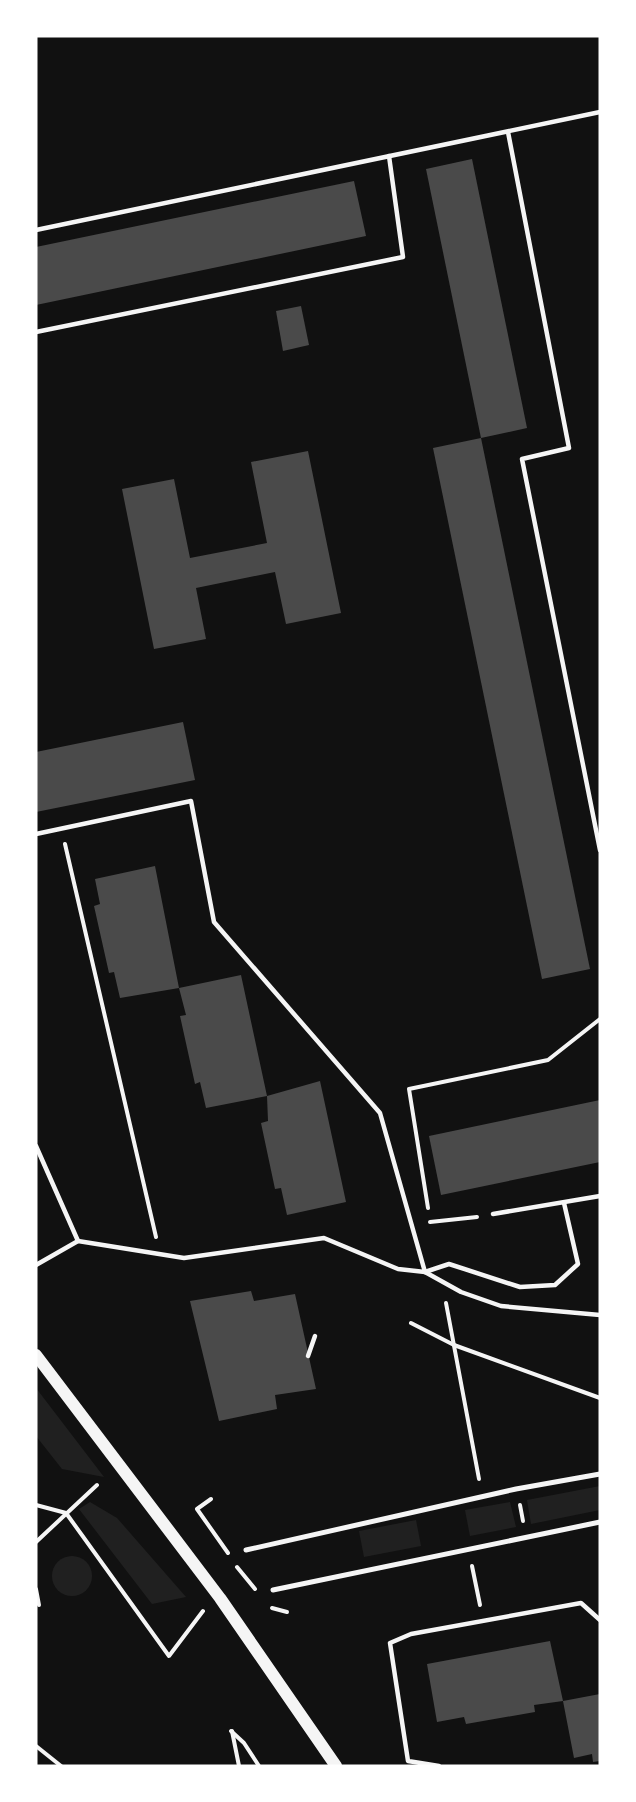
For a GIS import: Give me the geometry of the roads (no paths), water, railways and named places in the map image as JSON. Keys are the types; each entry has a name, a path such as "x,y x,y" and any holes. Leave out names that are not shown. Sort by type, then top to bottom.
{"main road":[{"path":"36,1354 220,1598 336,1766"}],"street":[{"path":"246,1550 516,1489 600,1474"},
{"path":"273,1590 600,1522"}],"lane":[{"path":"36,230 600,112"},
{"path":"508,132 569,448 522,459 600,849"},
{"path":"36,332 403,257 389,156"},
{"path":"36,834 191,801 214,922 380,1113 425,1272"},
{"path":"36,1146 78,1241"},
{"path":"493,1214 600,1196"},
{"path":"425,1272 449,1264 520,1287 555,1285 578,1264 564,1203"},
{"path":"36,1265 78,1241 184,1258 324,1238 398,1269 425,1272 461,1292 501,1306 600,1315"},
{"path":"308,1356 315,1336"},
{"path":"438,1766 408,1761 390,1643 411,1634 581,1604 600,1620"}]}
